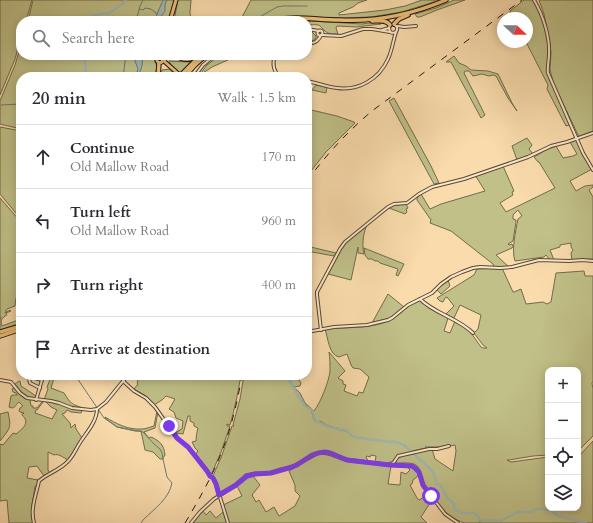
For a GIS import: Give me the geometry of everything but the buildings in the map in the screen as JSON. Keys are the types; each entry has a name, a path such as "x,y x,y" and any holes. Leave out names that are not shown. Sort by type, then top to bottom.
{"highway":[{"path":"312,19 372,19 405,14 446,0"},
{"path":"353,20 356,22 385,21 392,26 400,18 435,4"},
{"path":"159,72 162,60"},
{"path":"185,72 196,60"},
{"path":"187,72 200,60"},
{"path":"0,332 16,328"},
{"path":"0,336 16,329"}],"main road":[{"path":"171,16 176,0"},
{"path":"164,60 177,72"}],"street":[{"path":"534,0 542,16 548,40 548,73 583,153 593,170"},
{"path":"392,26 396,31"},
{"path":"392,26 391,32 393,42"},
{"path":"379,30 384,30 392,26 416,26"},
{"path":"312,30 320,34 341,36 363,29 391,32 404,27"},
{"path":"312,82 338,88 351,88 374,78 383,68 388,58 396,31"},
{"path":"320,34 322,32 330,36"},
{"path":"312,43 318,40 320,34"},
{"path":"198,72 210,60"},
{"path":"273,60 276,72"},
{"path":"320,330 317,292 345,242 383,210 394,204 407,203 419,194 433,187 528,157 551,146 593,133"},
{"path":"312,331 334,327 367,325 388,320 408,305 432,294 451,276 473,268 500,268 523,265 539,260 593,261"},
{"path":"420,299 428,306 456,321 473,333"},
{"path":"0,380 11,382 27,398 55,402 72,408 91,410 98,409 106,402 123,381 134,391 146,398 155,407 177,438 188,447 213,478 228,523"},
{"path":"29,380 30,383 40,388"},
{"path":"36,400 42,380"},
{"path":"34,523 33,507 39,481 59,469 73,456 93,423 98,409"},
{"path":"390,465 398,456 429,448 436,449 449,446"},
{"path":"191,523 219,495 236,485 247,476 271,473 292,467 318,453 330,453 347,460 390,465 410,465 419,472 423,485 442,511 458,523"}],"green space":[{"path":"0,0 32,0 27,16 16,16 16,55 0,95"},
{"path":"33,0 174,0 170,16 29,16"},
{"path":"178,0 191,0 190,16 175,16"},
{"path":"251,0 367,0 339,13 339,15 385,10 405,6 422,0 440,0 402,12 371,17 340,18 312,16 243,16"},
{"path":"454,0 465,0 420,17 417,17 415,14 436,8"},
{"path":"524,0 533,0 543,20 548,44 549,53 547,69 570,125 566,126 547,89 548,85 529,48 533,48 533,12 510,11"},
{"path":"539,0 593,0 593,131 580,136 578,135 554,84 550,69 550,44 544,14"},
{"path":"312,21 362,24 377,22 381,24 356,27 337,26 336,28 338,34 328,33 319,26 312,25"},
{"path":"312,32 316,36 316,38 312,41"},
{"path":"454,56 459,63 471,70 488,71 498,74 517,111 508,98 496,76 482,74 473,76 469,71 465,71 464,73 485,115 481,118 451,62 446,62"},
{"path":"16,60 155,60 157,66 156,72 16,72 16,128 0,124 0,101"},
{"path":"214,60 228,60 202,72"},
{"path":"169,61 191,62 181,72 179,72"},
{"path":"170,69 172,72 162,72 162,70"},
{"path":"316,85 327,87 326,93 312,90"},
{"path":"394,98 439,183 434,184 389,101"},
{"path":"312,110 337,116 355,123 326,152 312,170"},
{"path":"0,127 16,130 16,213 0,194"},
{"path":"527,138 532,145 529,149 533,154 517,160 512,146"},
{"path":"577,140 592,169 570,181 576,191 585,186 593,185 593,187 589,190 593,197 593,259 572,260 571,253 573,250 571,243 560,245 560,247 550,250 554,260 550,260 546,255 544,257 515,261 515,234 518,219 522,216 518,210 513,215 513,219 516,220 516,222 513,241 508,244 512,244 513,246 512,248 496,255 509,267 502,268 513,292 521,289 526,304 543,302 547,304 551,302 556,273 584,271 585,276 593,276 593,436 581,448 581,367 545,367 545,455 507,460 511,462 545,457 545,511 581,511 581,454 593,441 593,523 464,523 453,518 443,510 428,490 423,482 418,466 412,463 395,463 398,458 402,456 415,455 414,453 432,449 435,459 453,471 456,451 455,445 425,447 426,448 412,451 404,445 396,442 412,452 397,456 392,462 385,463 375,462 376,456 371,455 370,457 366,457 368,461 346,458 328,451 317,452 291,466 265,473 255,472 245,474 233,485 221,492 219,490 213,476 232,426 234,426 243,380 288,380 303,404 311,410 316,422 312,410 305,405 289,380 299,380 301,383 300,386 294,387 300,393 305,403 314,411 322,397 328,380 330,371 329,352 345,371 338,378 343,381 343,384 346,385 344,391 357,396 359,392 363,393 369,377 360,369 353,368 347,354 339,357 333,353 329,346 325,329 365,327 381,324 392,319 411,304 419,300 429,308 448,318 444,331 450,333 455,321 469,330 481,347 487,348 474,333 478,329 481,315 460,305 453,318 446,314 454,306 447,297 443,302 437,298 474,275 477,269 494,268 493,264 451,231 430,223 431,220 417,198 421,194 430,209 441,204 485,191 475,175 503,166 514,191 512,192 513,195 500,203 506,212 555,188 539,162 534,157 556,146 563,158 573,156 577,154 570,142","holes":["320,421 328,426 346,430 352,435 345,431 328,427 316,422"]},
{"path":"0,198 16,216 15,306 7,309 5,313 10,310 11,311 6,313 7,315 2,319 1,324 2,326 16,321 16,325 0,330"},
{"path":"406,204 408,208 406,209 407,212 405,214 389,208 395,205"},
{"path":"365,226 363,243 364,254 358,253 358,247 351,280 328,274 344,244"},
{"path":"312,247 336,253 334,256 312,252"},
{"path":"364,248 404,264 398,276 396,275 398,269 372,259 368,259 365,255"},
{"path":"448,280 450,286 441,294 437,290"},
{"path":"388,294 404,307 390,318 372,323"},
{"path":"50,380 53,380 51,388 64,393 72,403 83,408 81,413 67,410 62,414 70,423 71,428 75,424 76,429 82,438 68,460 59,455 54,455 48,452 48,470 50,473 44,476 37,466 29,467 27,478 38,480 37,486 35,486 32,504 31,514 33,523 9,523 7,500 0,501 0,444 3,445 13,433 16,434 25,426 26,423 25,418 22,415 24,413 19,411 23,406 19,402 14,408 9,407 11,396 17,395 12,389 14,388 24,398 30,400 33,408 37,408 43,402 35,413 52,419 57,410 51,407 44,400 48,389 47,387"},
{"path":"138,380 240,380 230,425 227,424 227,426 230,426 211,475 196,454 198,451 192,442 196,441 198,428 190,421 190,416 188,416 183,434 175,434 175,433 182,429 183,421 176,418 174,412 169,409 175,399 166,396 154,405 146,396 134,389 138,384"},
{"path":"19,381 21,386 36,396 35,398 28,397 21,392 15,384"},
{"path":"157,411 155,428 144,432 149,438 151,437 157,440 161,444 165,455 163,459 160,459 153,452 145,450 141,431 117,427 105,418 127,427 144,429 154,426"},
{"path":"8,412 10,425 6,434 0,441 0,414"},
{"path":"319,454 349,462 391,466 388,484 400,485 401,472 406,474 410,470 408,466 413,468 416,470 418,476 410,485 417,498 419,500 428,495 432,500 421,517 427,523 229,523 223,505 242,496 237,486 244,480 253,476 260,485 252,495 256,502 259,500 266,512 274,507 279,516 295,506 300,496 295,491 295,485 289,471"},
{"path":"203,511 206,515 210,511 216,518 223,512 227,523 192,523"}],"water":[{"path":"163,0 167,0 165,4 165,11 162,16 156,16"},
{"path":"143,60 140,72 137,72 138,69 135,61"}],"waterway":[{"path":"94,16 108,14 126,0"},
{"path":"137,16 143,0"},
{"path":"261,16 277,7 307,6"},
{"path":"139,9 151,9 157,14"},
{"path":"84,60 86,72"},
{"path":"124,72 125,60"},
{"path":"1,105 16,104"},
{"path":"78,380 104,418 117,427 143,432 160,449 162,453 167,477 172,483 168,494 141,523"},
{"path":"289,380 305,406 312,410 316,422 328,427 345,430 354,437 394,442 406,446 430,469 436,479 436,483 441,486 448,499 454,504 454,509 462,513 474,513 479,519 484,521 500,521 518,512 532,512 536,509 540,509 550,510 561,517 586,523"}],"railway":[{"path":"312,175 337,144 372,111 522,0"},
{"path":"185,523 207,485 226,440 233,419 241,380"}],"route":[{"path":"169,426 177,438 188,447 213,478 219,495 236,485 247,476 271,473 292,467 312,455 325,452 347,460 390,465 410,465 419,472 423,485 431,496"}]}
